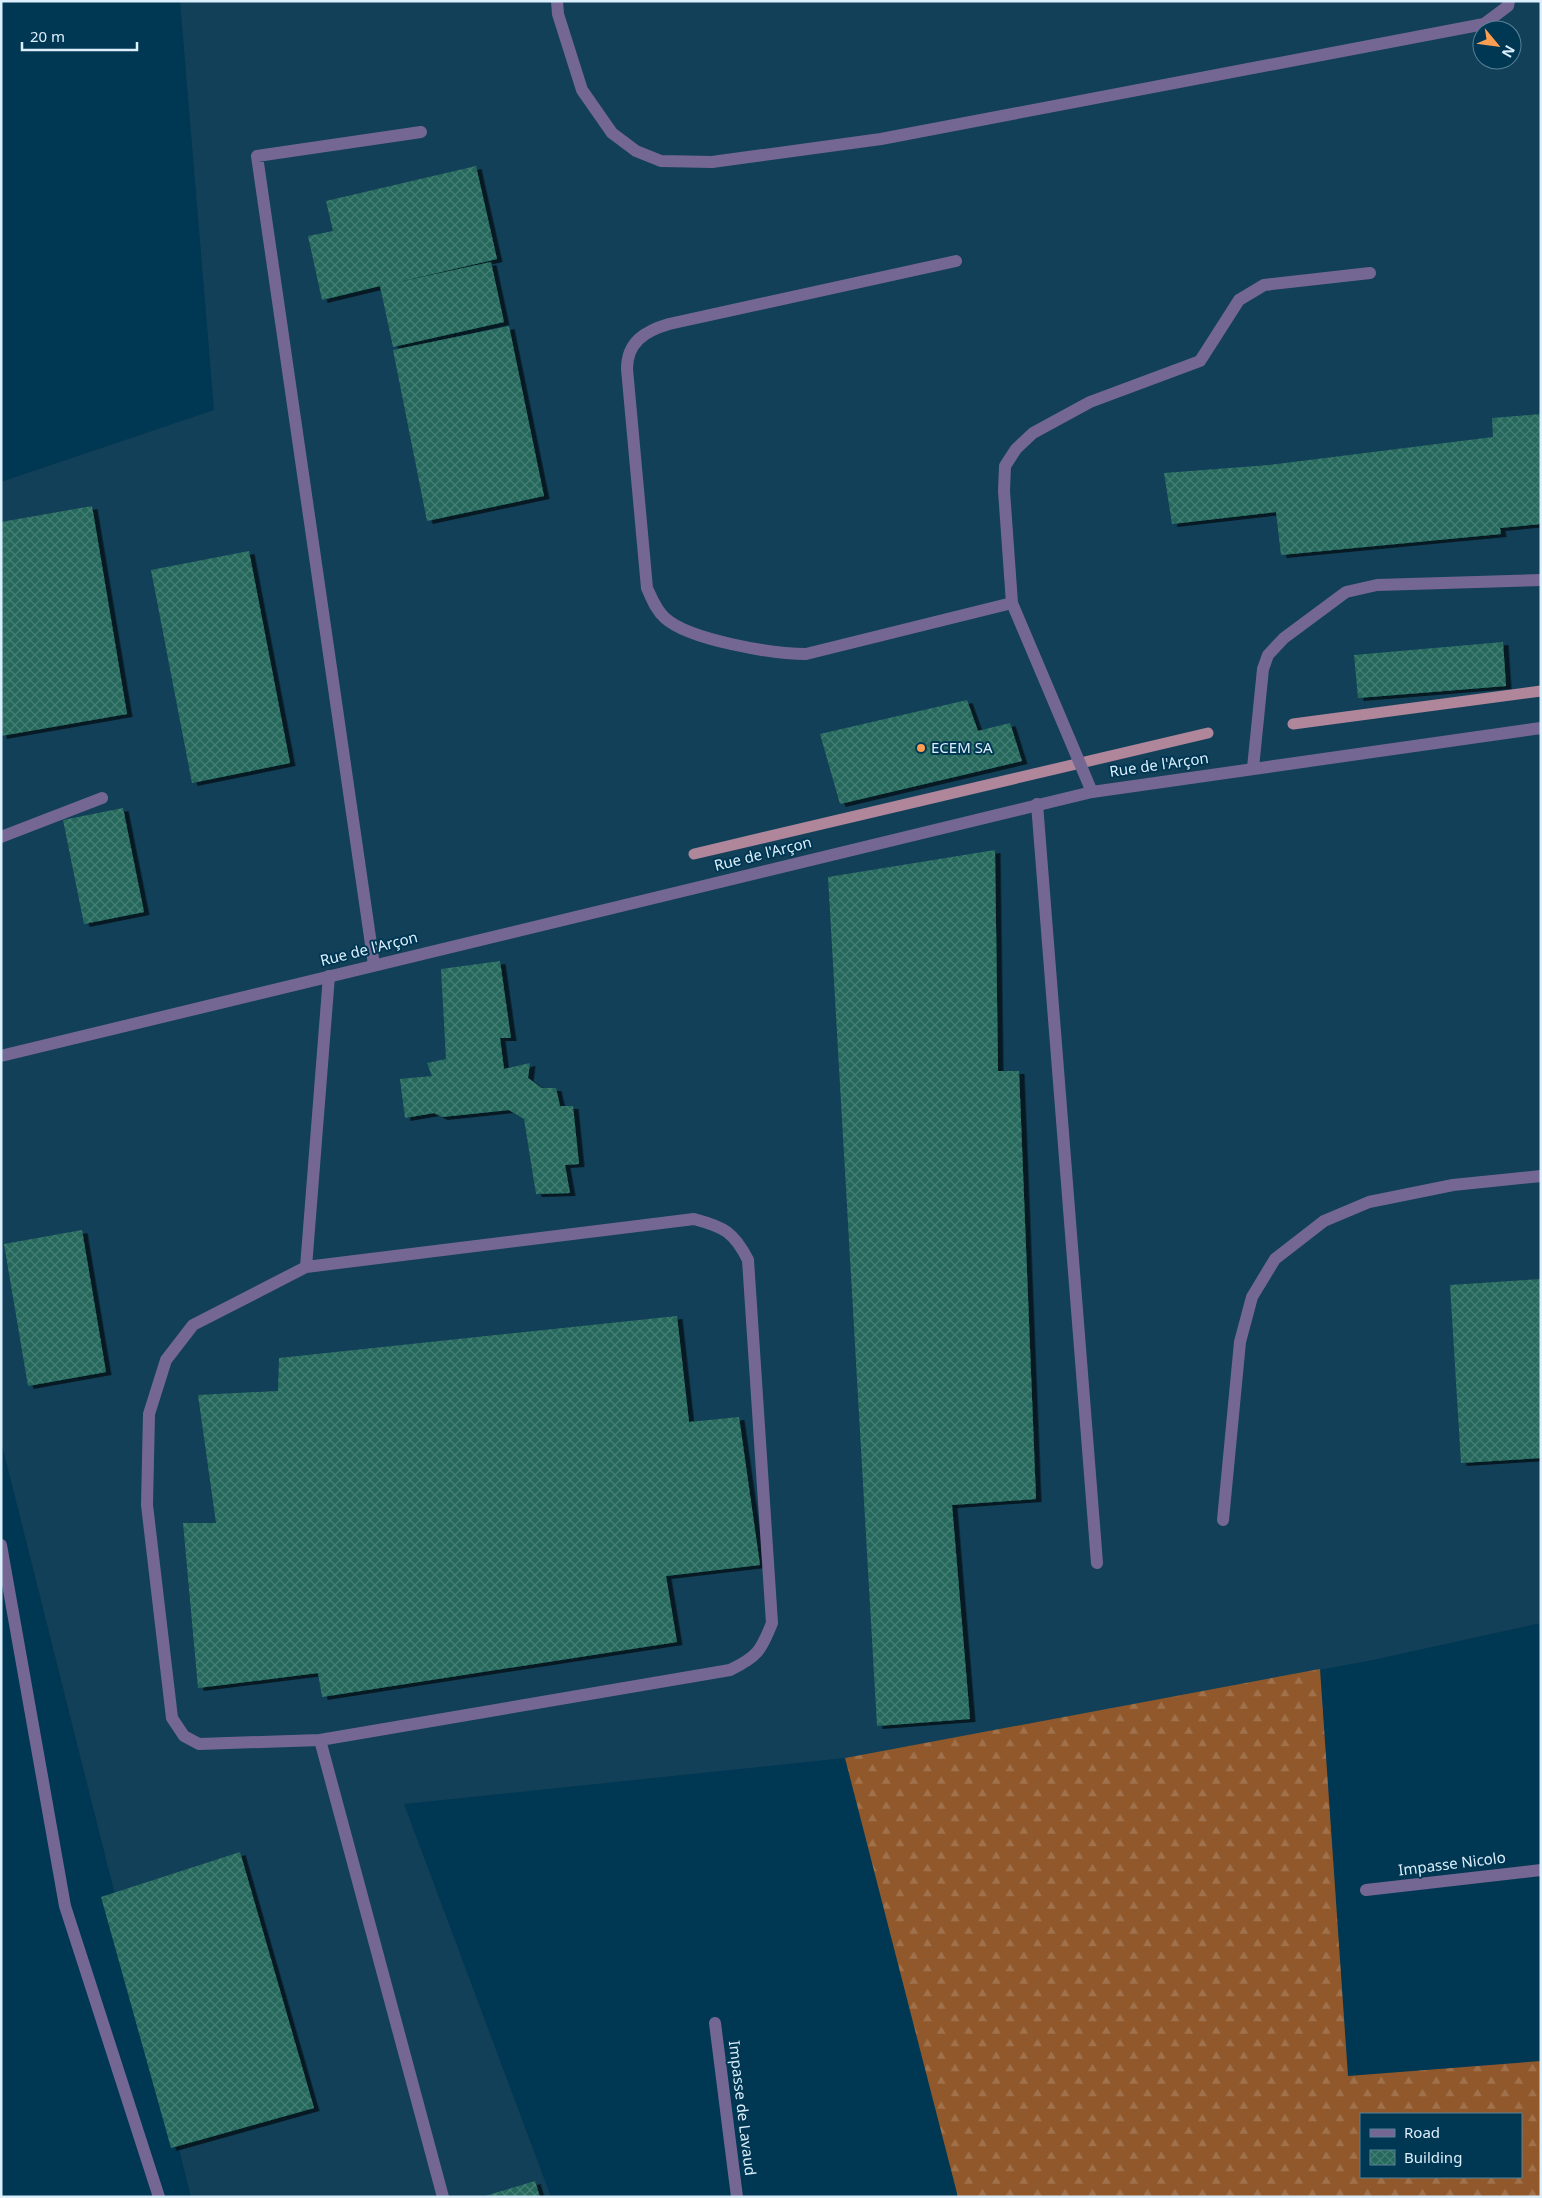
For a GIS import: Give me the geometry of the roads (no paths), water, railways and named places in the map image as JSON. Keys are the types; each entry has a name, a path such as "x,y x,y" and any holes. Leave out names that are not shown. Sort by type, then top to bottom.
{"street":[{"path":"557,1 558,14 582,90 612,133 636,151 661,161 712,162 881,139 1484,24 1508,6 1509,1"},
{"path":"374,965 257,156 421,132"},
{"path":"956,261 669,324 651,330 634,343 627,357 627,369 647,588 654,605 665,618 691,632 787,654 806,654 1012,603"},
{"path":"1092,792 1012,603 1004,491 1006,466 1016,449 1034,433 1090,402 1197,363 1204,356 1240,300 1254,290 1264,285 1370,273"},
{"path":"1253,768 1263,669 1268,655 1284,638 1346,592 1377,584 1541,580"},
{"name":"Rue de l'Arçon","path":"1,1056 1092,792 1541,728"},
{"path":"1,837 102,798"},
{"path":"1038,804 1097,1563"},
{"path":"306,1267 330,976"},
{"path":"1223,1520 1240,1342 1252,1297 1275,1260 1324,1221 1369,1202 1453,1185 1541,1176"},
{"path":"694,1219 716,1224 729,1232 739,1242 748,1260 772,1623 764,1644 751,1659 730,1670 320,1740 210,1745 191,1741 179,1730 172,1718 147,1505 149,1414 166,1360 193,1325 306,1267 694,1219"},
{"path":"1,1545 64,1906 159,2197"},
{"path":"320,1740 443,2197"},
{"name":"Impasse Nicolo","path":"1366,1890 1541,1870"},
{"name":"Impasse de Lavaud","path":"715,2023 737,2197"}],"waterway":[{"path":"1293,724 1541,691"},
{"path":"694,854 1208,733"}],"place":[{"name":"ECEM SA","path":"921,748"}]}
